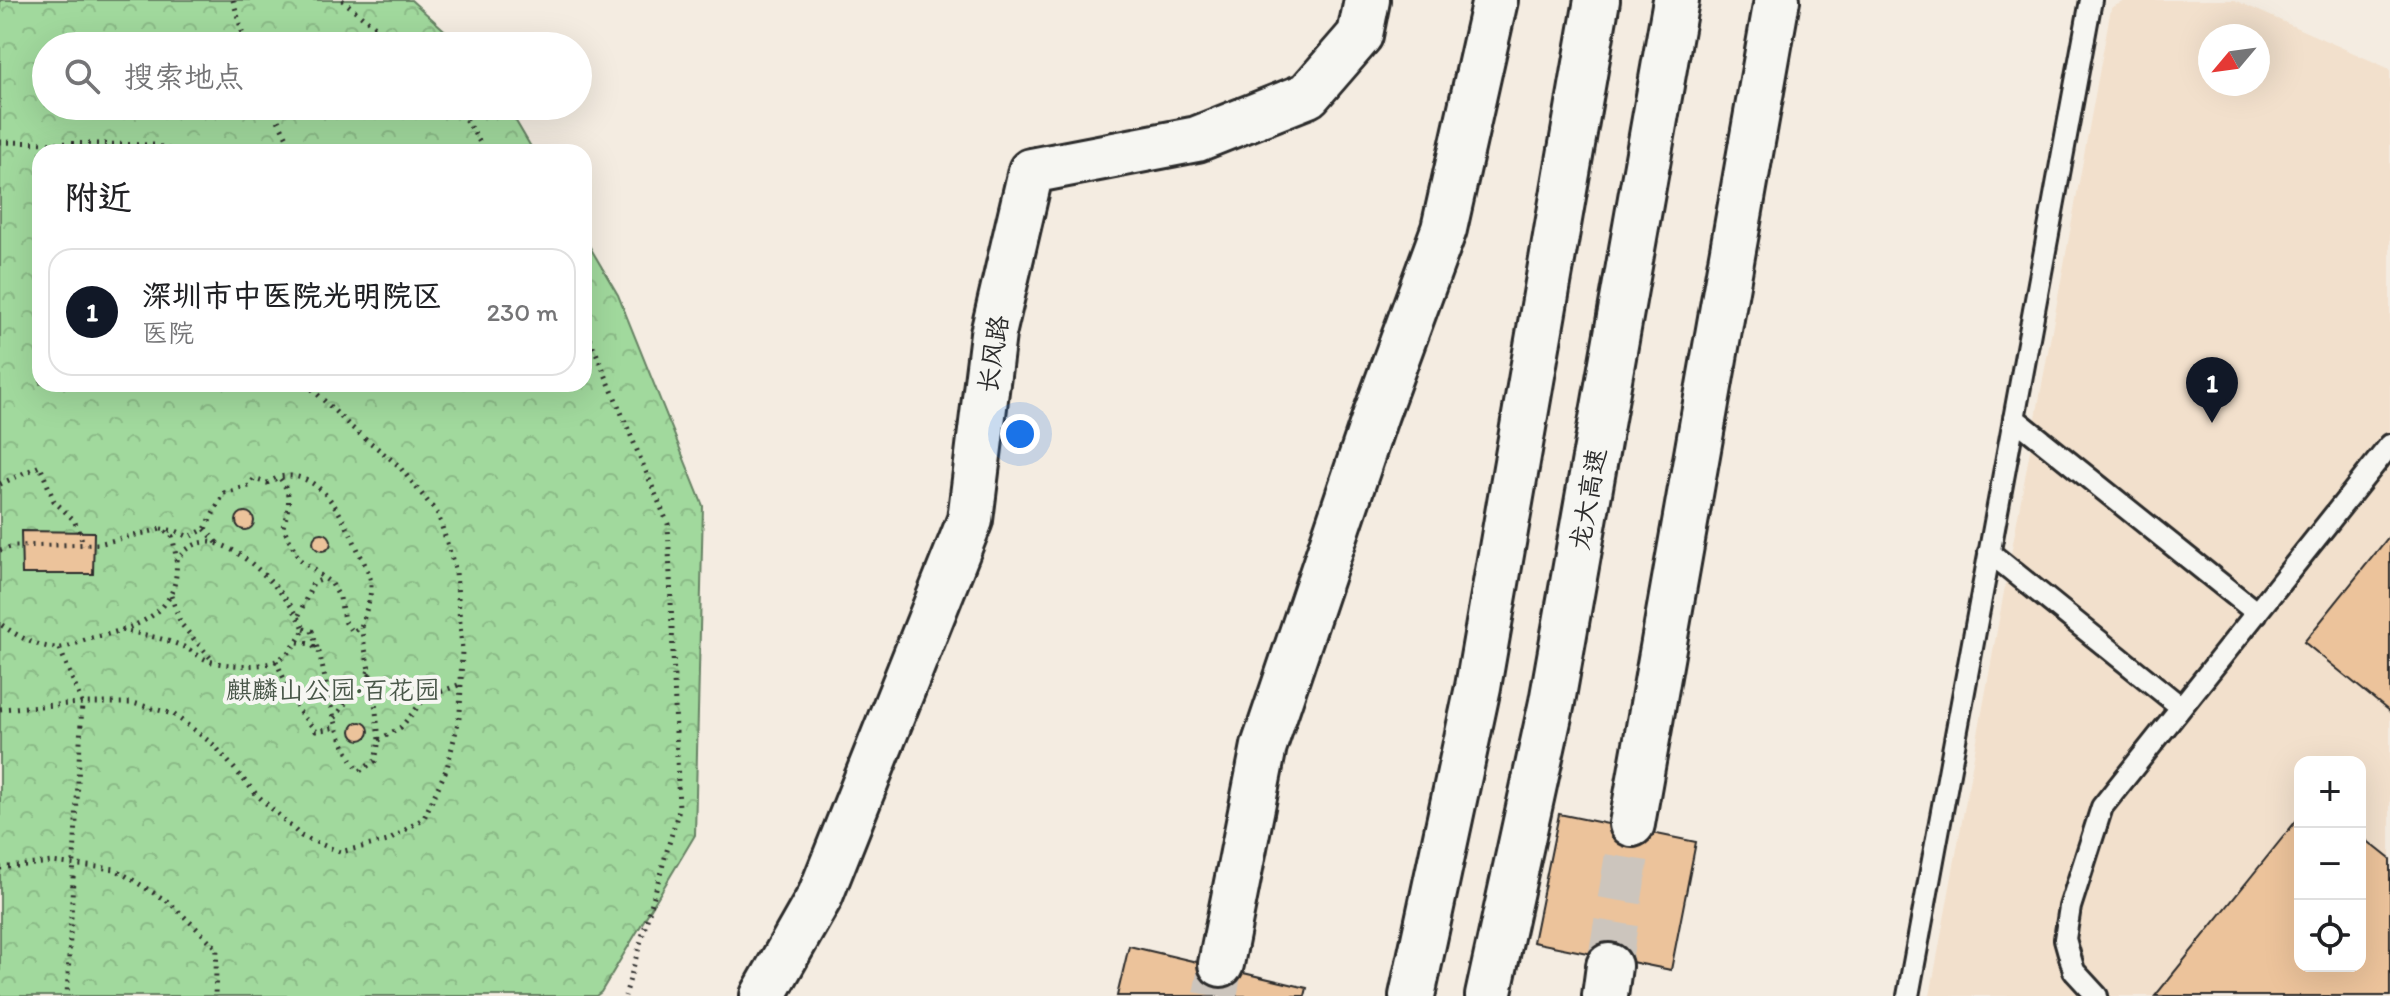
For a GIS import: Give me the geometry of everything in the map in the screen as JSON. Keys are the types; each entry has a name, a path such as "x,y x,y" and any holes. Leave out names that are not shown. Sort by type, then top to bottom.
{"main road":[{"name":"长风路","path":"763,996 820,896 970,520 993,334 1031,171 1197,139 1308,95 1360,35 1367,0"},
{"path":"1221,964 1264,746 1376,414 1444,229 1495,0"},
{"path":"1412,996 1478,687 1597,0"},
{"name":"龙大高速","path":"1488,996 1552,702 1676,0"},
{"path":"1632,824 1777,0"}],"lane":[{"path":"1908,996 2091,0"},
{"path":"2014,418 2257,613"},
{"path":"2097,996 2084,984 2068,956 2065,931 2102,807 2390,445"},
{"path":"1989,552 2181,707"}],"path":[{"path":"233,0 242,32"},
{"path":"342,0 382,32"},
{"path":"278,120 290,144"},
{"path":"466,120 481,144"},
{"path":"0,142 104,144"},
{"path":"592,343 668,524 679,809 625,996"},
{"path":"0,709 133,703 173,714 214,745 256,794 301,836 340,852 388,841 424,818 447,768 460,714 462,649 456,572 438,514 398,465 318,392"},
{"path":"0,484 40,466 54,501 74,520 84,545"},
{"path":"0,550 15,546 84,545 132,538 161,529 189,537 205,529 224,493 249,486 254,479 267,483 290,475 321,489 338,510 371,579 371,591 361,627 374,691 379,740 375,761 360,771 347,756 337,727 312,631 304,629"},
{"path":"279,477 291,498 283,527 299,559 332,584 340,598 344,620 352,632 361,627"},
{"path":"0,624 28,642 60,649 74,642 120,630 164,608 171,595 176,560 172,536 161,529"},
{"path":"205,529 218,545"},
{"path":"120,630 184,646 214,662 249,665 276,661 298,642 304,629 299,615 255,567 209,542 193,544 176,560"},
{"path":"299,615 313,583 324,579"},
{"path":"171,595 181,624 214,662"},
{"path":"298,642 311,644 319,652"},
{"path":"60,649 82,703 67,996"},
{"path":"276,661 298,710 316,731 337,727"},
{"path":"335,719 349,698 362,688 370,668"},
{"path":"379,740 401,727 421,703 461,684"},
{"path":"362,688 374,691"},
{"path":"328,691 349,698"},
{"path":"0,868 51,862 115,869 170,903 217,948 215,996"}],"shaded area":[{"path":"2126,0 2234,0 2390,69 2390,996 1930,996 2111,8"}],"green space":[{"name":"麒麟山公园·百花园","path":"0,0 411,0 446,32 32,32 32,120 515,120 529,144 32,144 32,392 592,392 592,251 618,295 703,506 695,835 596,996 0,996"}],"building":[{"path":"245,512 254,521 245,530 236,521"},
{"path":"21,531 94,532 93,574 22,574"},
{"path":"322,533 331,542 322,551 313,542"},
{"path":"2390,535 2390,712 2304,642"},
{"path":"360,722 369,731 360,740 351,731"},
{"path":"1559,814 1696,842 1671,970 1533,942"},
{"path":"2294,823 2294,972 2366,972 2366,840 2390,859 2390,996 2155,996"},
{"path":"1129,946 1307,988 1305,996 1117,996"}],"tunnel":[{"path":"1609,966 1632,824"},
{"path":"1215,996 1221,964"}],"place":[{"name":"深圳市中医院光明院区","path":"2212,423"}]}
